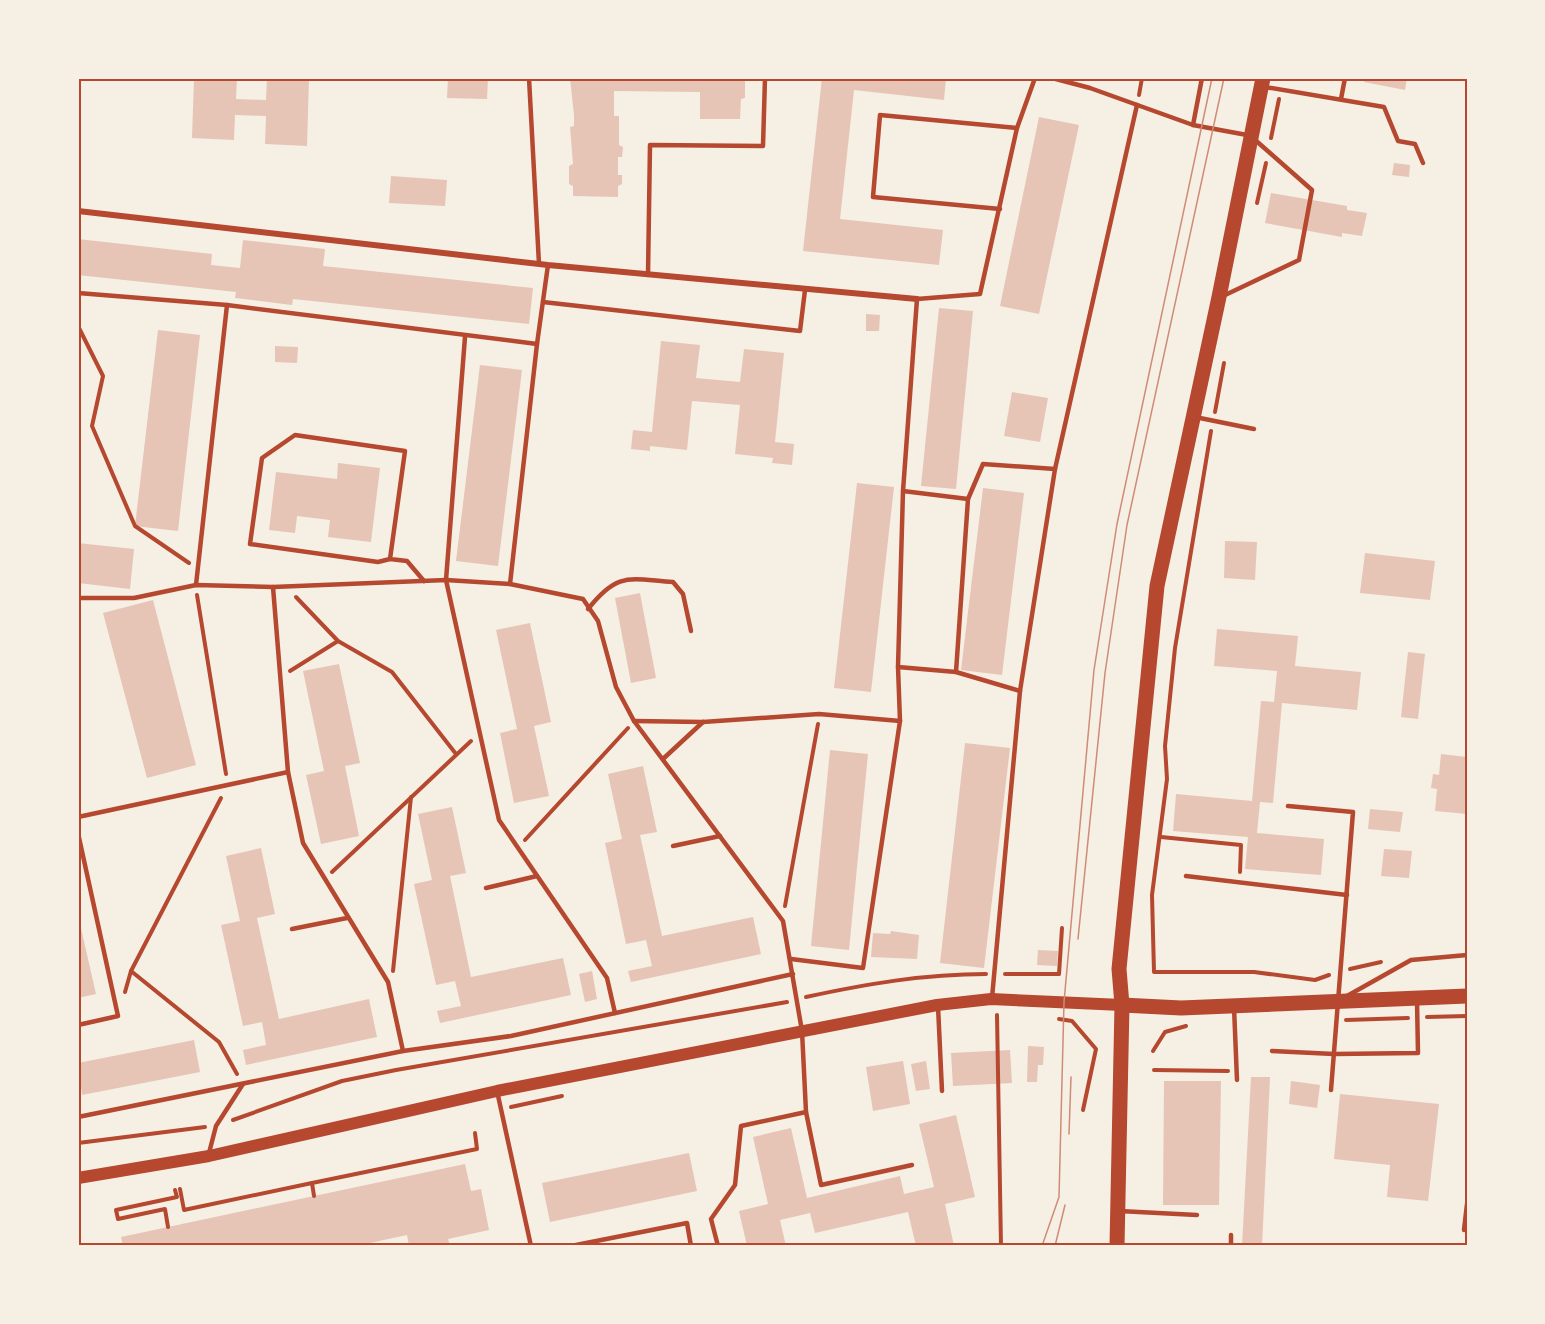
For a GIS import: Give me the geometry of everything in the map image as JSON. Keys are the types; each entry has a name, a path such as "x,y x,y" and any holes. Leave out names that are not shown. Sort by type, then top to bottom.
{"main road":[{"path":"1117,1245 1122,1005 1119,969 1157,586 1262,82"},
{"path":"78,1178 209,1156 497,1091 938,1005 992,999 1181,1008 1467,996"}],"street":[{"path":"78,211 548,265 917,299"}],"lane":[{"path":"530,78 531,156 539,264"},
{"path":"648,275 650,145 763,146 765,78"},
{"path":"791,958 863,968 900,721 898,668 903,491 917,299 980,294 1017,128 1035,78"},
{"path":"1052,78 1193,125 1251,136 1312,190 1299,260 1219,297"},
{"path":"1193,125 1202,78"},
{"path":"1341,99 1345,78"},
{"path":"1262,82 1281,89 1384,107 1398,141 1415,144 1423,163"},
{"path":"992,999 1020,691 1055,469 1137,105"},
{"path":"999,209 873,197 880,115 1017,128"},
{"path":"510,584 548,265"},
{"path":"543,303 800,331 805,290"},
{"path":"78,292 227,306 537,344"},
{"path":"196,585 227,306"},
{"path":"465,336 446,580 499,820 607,978 615,1013"},
{"path":"1192,417 1254,429"},
{"path":"390,559 405,451 295,435 262,458 250,544 378,562 390,559 406,561 424,581"},
{"path":"956,672 968,499 983,464 1055,469"},
{"path":"903,491 968,499"},
{"path":"588,609 605,588 624,579 673,582 683,594 691,631"},
{"path":"78,598 134,598 196,585 286,586 446,580 510,584 583,599 598,621 616,687 634,721 664,758 783,921 802,1031 806,1112 821,1185 912,1165"},
{"path":"273,586 288,772 303,843 388,982 403,1051"},
{"path":"898,668 956,672 1020,691"},
{"path":"634,721 703,722 819,714 900,721"},
{"path":"664,758 703,722"},
{"path":"78,817 288,772"},
{"path":"1288,806 1353,812 1331,1090"},
{"path":"78,833 118,1016 78,1026"},
{"path":"673,846 720,836"},
{"path":"486,888 537,876"},
{"path":"1186,876 1347,895"},
{"path":"292,929 347,918"},
{"path":"1339,1000 1411,960 1467,955"},
{"path":"78,1117 403,1051 511,1036 793,974"},
{"path":"1272,1051 1334,1054 1418,1053 1417,998"},
{"path":"938,1005 942,1091"},
{"path":"1234,1006 1237,1080"},
{"path":"209,1156 216,1126 243,1084"},
{"path":"497,1091 531,1246"},
{"path":"718,1246 711,1219 735,1185 741,1126 806,1112"},
{"path":"1464,1230 1467,1204"},
{"path":"1117,1211 1197,1215"},
{"path":"572,1246 687,1223 691,1246"},
{"path":"1231,1235 1231,1246"},
{"path":"1117,1245 1149,1246"}],"path":[{"path":"1256,209 1281,89"},
{"path":"78,326 103,376 92,426 135,526 198,569"},
{"path":"1226,355 1188,557 1175,648 1165,746 1167,779 1152,895 1154,972 1254,972 1315,980 1384,961"},
{"path":"118,1016 131,971 228,785 196,585"},
{"path":"286,586 338,641 392,672 456,754"},
{"path":"281,676 338,641"},
{"path":"783,921 819,714"},
{"path":"518,848 634,721"},
{"path":"325,880 480,733"},
{"path":"388,982 396,966 411,797"},
{"path":"1161,837 1241,845 1239,882"},
{"path":"78,1143 216,1126 342,1081 797,999 854,986 938,974 1059,974 1062,928"},
{"path":"131,971 219,1042 243,1084"},
{"path":"1001,1246 997,1015 1007,1015"},
{"path":"1337,1020 1467,1016"},
{"path":"1050,1018 1072,1021 1096,1049 1083,1110"},
{"path":"1153,1051 1165,1032 1194,1026"},
{"path":"1154,1070 1237,1071"},
{"path":"168,1227 165,1209 118,1219 116,1210 177,1197 177,1189 184,1210 477,1149 475,1133"},
{"path":"312,1183 314,1196"}],"building":[{"path":"194,78 237,78 236,99 266,100 267,78 309,78 307,146 265,144 266,116 235,115 234,140 192,138"},
{"path":"448,78 488,78 487,99 447,98"},
{"path":"570,78 742,78 745,79 745,98 741,99 740,119 700,119 700,92 614,91 614,116 619,116 619,145 623,147 622,157 618,157 618,175 622,175 622,184 618,186 618,197 573,196 573,186 569,184 569,166 573,164 570,127 574,126"},
{"path":"822,78 946,78 944,100 854,90 840,219 943,230 939,265 803,251"},
{"path":"1364,78 1407,78 1405,90 1364,82"},
{"path":"1039,117 1079,125 1039,314 1000,306"},
{"path":"1394,163 1410,165 1409,177 1392,175"},
{"path":"391,176 447,180 445,206 389,203"},
{"path":"1271,193 1347,206 1347,210 1367,213 1362,236 1342,233 1342,237 1265,223"},
{"path":"78,239 212,254 211,265 240,268 243,240 325,249 323,266 533,288 529,324 293,299 292,305 235,298 236,292 78,275"},
{"path":"939,308 973,311 956,489 921,486"},
{"path":"866,314 880,315 879,331 866,331"},
{"path":"158,330 200,335 178,531 135,526"},
{"path":"661,341 700,345 696,378 740,382 744,349 784,353 775,442 794,444 792,465 772,463 773,458 735,454 740,405 692,401 687,450 650,446 650,451 631,449 633,430 652,432"},
{"path":"275,346 298,347 297,363 275,362"},
{"path":"480,365 522,370 498,566 456,561"},
{"path":"1012,392 1048,398 1040,442 1004,436"},
{"path":"338,463 380,468 371,542 328,537 330,520 297,516 295,533 269,530 276,472 337,479"},
{"path":"857,483 894,487 871,692 834,688"},
{"path":"983,488 1024,493 1002,675 961,670"},
{"path":"1225,541 1257,542 1255,580 1224,578"},
{"path":"78,543 134,549 130,589 78,583"},
{"path":"1365,553 1435,561 1430,600 1360,593"},
{"path":"640,593 656,678 631,683 615,598"},
{"path":"153,600 196,765 147,778 103,613"},
{"path":"530,623 551,722 534,726 549,796 514,803 500,733 517,729 496,630"},
{"path":"1217,629 1298,636 1295,666 1361,672 1357,710 1282,703 1273,803 1260,802 1257,833 1324,839 1321,875 1245,869 1248,837 1173,831 1176,794 1252,801 1261,701 1274,702 1277,671 1214,666"},
{"path":"1408,652 1425,654 1418,719 1401,717"},
{"path":"339,664 360,763 345,766 359,836 321,844 306,775 324,771 303,671"},
{"path":"965,743 1010,748 984,968 940,963"},
{"path":"830,750 868,754 849,950 811,946"},
{"path":"1441,754 1467,757 1467,814 1435,811 1437,789 1431,788 1433,774 1439,775"},
{"path":"643,766 657,832 640,835 662,936 753,917 761,954 631,982 628,971 652,966 646,940 626,944 605,843 622,839 608,774"},
{"path":"452,807 466,873 450,876 471,977 563,958 571,995 440,1023 437,1011 461,1006 455,981 436,985 414,884 432,880 418,814"},
{"path":"1370,809 1403,812 1400,832 1368,829"},
{"path":"261,848 275,914 257,918 279,1019 369,999 377,1037 246,1065 243,1050 266,1045 262,1022 243,1026 221,925 240,921 226,856"},
{"path":"1384,849 1412,851 1409,878 1381,876"},
{"path":"78,915 96,994 78,998"},
{"path":"891,931 919,935 917,959 871,957 873,933 890,934"},
{"path":"1038,950 1058,951 1057,966 1037,965"},
{"path":"592,971 597,999 585,1002 579,974"},
{"path":"194,1040 200,1072 82,1095 78,1063"},
{"path":"1028,1046 1044,1047 1043,1065 1038,1065 1037,1082 1027,1082"},
{"path":"1010,1050 1012,1083 953,1086 951,1053"},
{"path":"903,1061 910,1104 873,1111 866,1067"},
{"path":"926,1061 930,1089 916,1091 911,1064"},
{"path":"1251,1077 1270,1077 1262,1246 1242,1246"},
{"path":"1164,1081 1221,1081 1219,1205 1163,1205"},
{"path":"1291,1081 1320,1085 1317,1108 1289,1104"},
{"path":"1340,1094 1439,1104 1428,1201 1387,1197 1390,1165 1334,1159"},
{"path":"956,1115 975,1197 945,1204 954,1246 916,1246 908,1212 815,1233 810,1213 780,1220 786,1246 747,1246 739,1211 768,1204 753,1137 791,1128 807,1198 900,1176 904,1194 934,1187 919,1124"},
{"path":"689,1153 697,1191 550,1222 542,1183"},
{"path":"465,1164 471,1191 481,1189 489,1230 448,1239 450,1246 409,1246 407,1235 356,1246 123,1246 121,1237"}],"tram line":[{"path":"1042,1246 1059,1197 1064,1002 1094,670 1117,524 1212,78"},
{"path":"1078,939 1105,673 1127,525 1224,78"},
{"path":"1069,1134 1071,1077"},
{"path":"1055,1246 1065,1205"}]}
